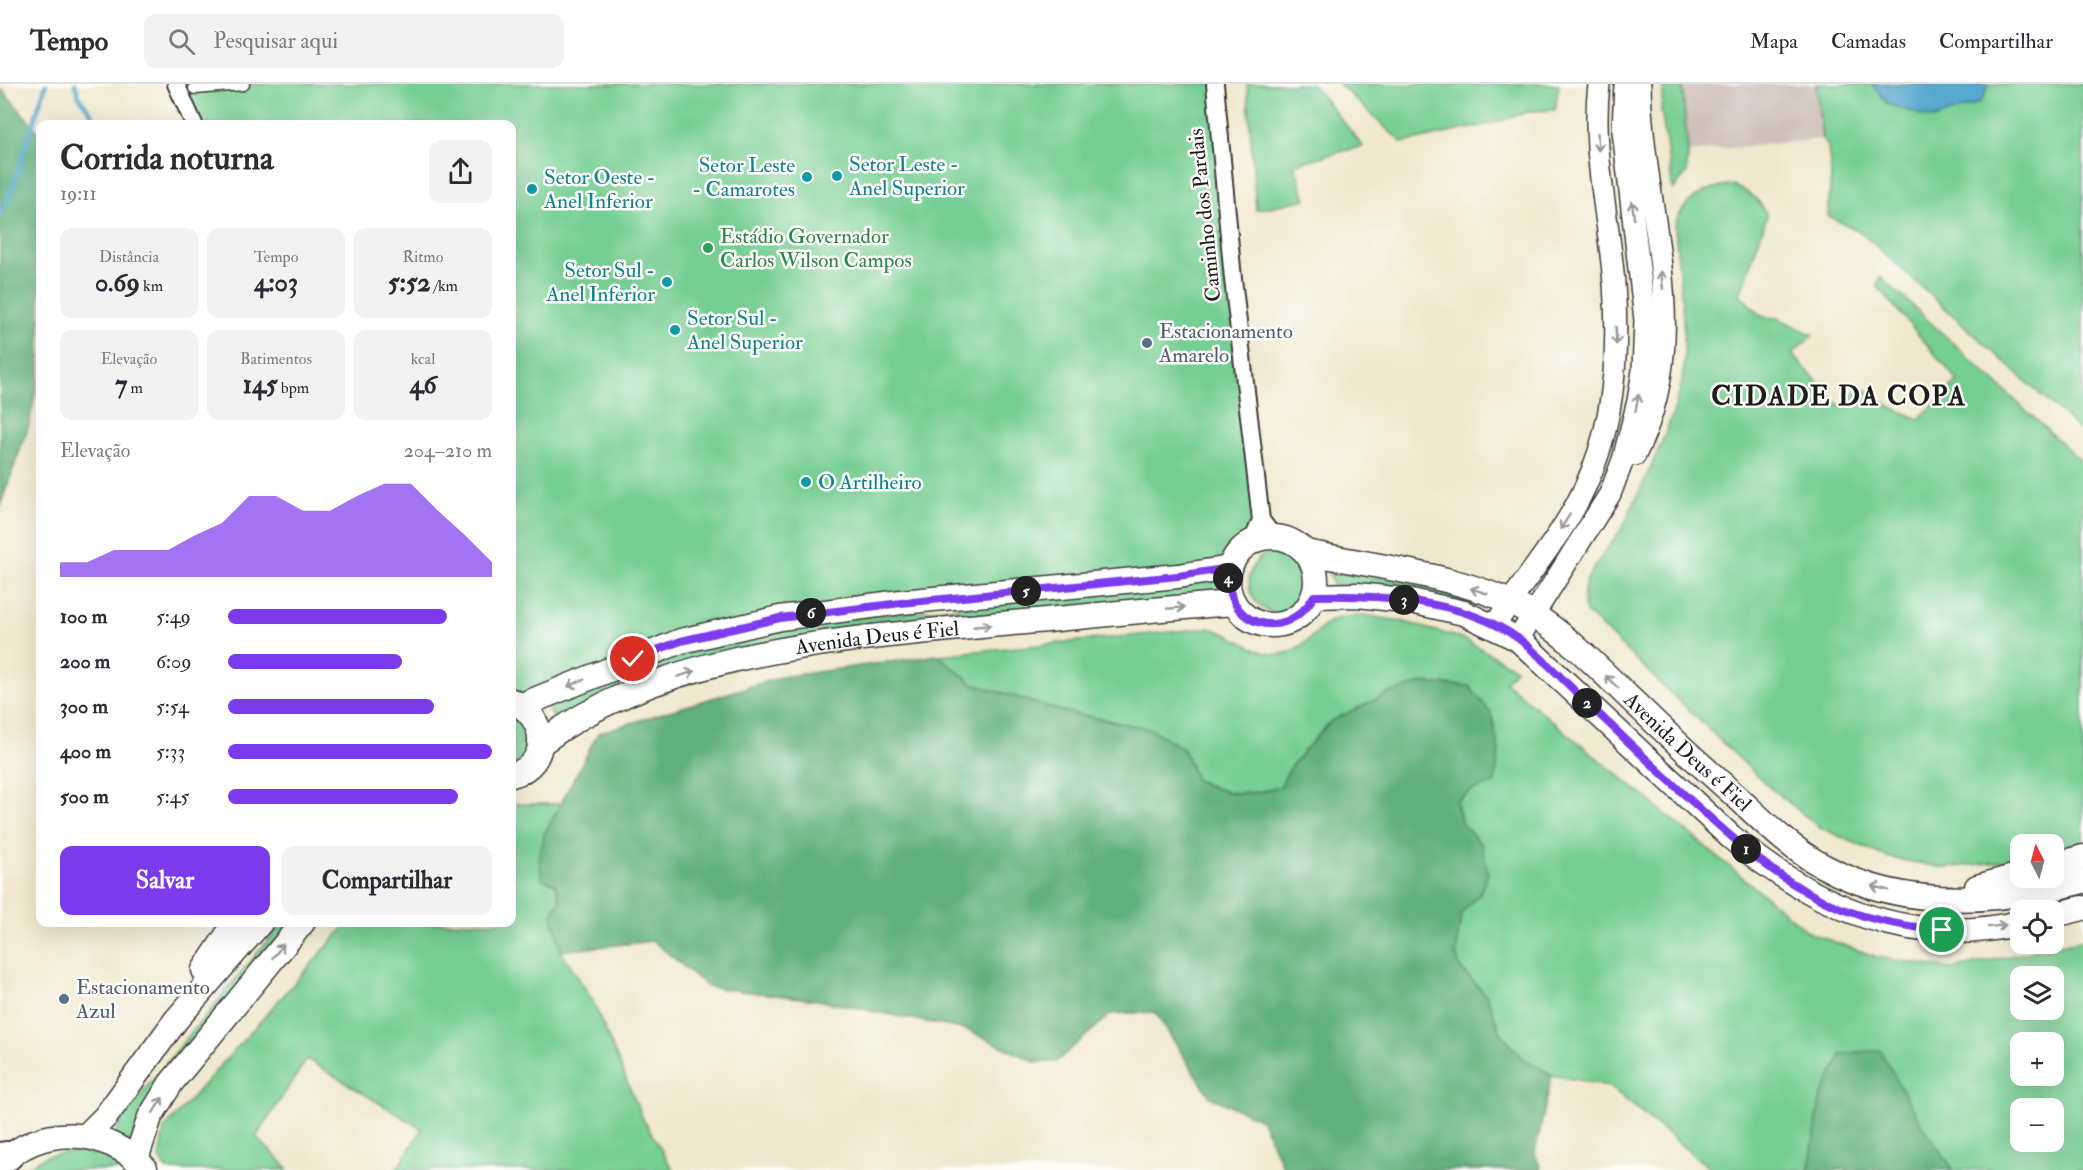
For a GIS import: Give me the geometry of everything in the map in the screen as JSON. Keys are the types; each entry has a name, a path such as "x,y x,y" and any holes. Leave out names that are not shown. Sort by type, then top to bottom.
{"main road":[{"path":"1262,533 1296,544 1306,552 1316,573 1314,596 1299,615 1276,624 1252,620 1234,603 1228,580 1230,568 1237,555 1262,533"},
{"name":"Avenida Deus é Fiel","path":"1306,552 1437,578 1510,601 1533,614 1570,642 1709,772 1805,855 1823,866 1868,885 1926,897 1971,900 2019,896 2083,881"},
{"name":"Avenida Deus é Fiel","path":"517,703 681,641 780,618 913,601 1178,576 1230,568"},
{"name":"Avenida Deus é Fiel","path":"1314,596 1358,595 1411,601 1464,614 1518,639 1731,837 1793,884 1840,908 1906,927 1976,929 2010,924"},
{"name":"Avenida Deus é Fiel","path":"540,744 596,707 636,690 704,668 791,648 908,633 1234,603"},
{"path":"516,773 528,766 536,756 540,744 537,722 517,703"},
{"path":"2064,862 2083,857"},
{"path":"1926,897 2010,878"},
{"path":"2064,913 2083,908"},
{"path":"177,1020 208,962 232,927"},
{"path":"86,1136 106,1116 177,1020 257,927"},
{"path":"3,1160 32,1143 58,1135 86,1136 121,1148 142,1164 150,1117 171,1083 299,927"}],"street":[{"path":"176,84 192,120"},
{"path":"195,88 243,84"},
{"name":"Caminho dos Pardais","path":"1215,84 1233,279 1262,533"},
{"path":"1494,627 1565,522 1586,485 1599,451 1611,403 1616,326 1614,283 1598,142 1599,84"},
{"path":"1610,494 1631,432 1645,345 1645,320 1623,131 1625,84"},
{"path":"1518,639 1643,439 1660,388 1664,360 1663,290 1645,156 1640,84"}],"shaded area":[{"path":"1682,84 1816,84 1822,139 1688,152"}],"green space":[{"path":"176,84 1215,84 1261,520 1247,545 1224,570 826,611 516,700 516,120 192,120"},
{"path":"1247,84 1312,84 1363,146 1294,164 1306,199 1256,210"},
{"path":"1339,84 1559,84 1555,110 1530,111 1494,123 1402,143"},
{"path":"1664,84 1682,84 1688,152 1687,172 1673,190 1661,109"},
{"path":"1816,84 1872,84 1888,104 1981,102 1989,84 2083,84 2083,433 1862,233 1828,216 1831,174 1828,146 1822,139"},
{"path":"3,90 36,129 36,390 29,425 0,506 0,93"},
{"path":"1731,185 1753,196 1767,216 1740,295 1763,317 1778,318 1813,335 1792,354 1840,406 1861,387 1893,408 1919,419 1958,381 1877,286 1881,277 2083,463 2083,841 2064,847 2064,834 2010,834 2010,861 1944,868 1886,857 1821,828 1769,787 1586,612 1583,599 1585,586 1597,562 1628,516 1662,441 1682,381 1684,330 1675,226 1678,217 1689,202 1704,192"},
{"path":"1275,550 1287,550 1304,559 1311,570 1313,582 1311,594 1304,605 1287,614 1275,614 1263,609 1254,600 1249,588 1249,576 1254,564 1263,555"},
{"path":"1329,572 1393,579 1473,597 1465,604 1333,585"},
{"path":"1228,578 1230,600 823,638 559,727 547,707 603,681 709,643 819,622"},
{"path":"1363,615 1401,621 1464,639 1516,669 1505,682 1810,933 1877,957 1952,969 2020,954 2064,954 2064,944 2083,940 2083,1170 1953,1170 1922,1125 1821,1096 1809,1170 1715,1170 1707,1166 1609,1086 1552,1075 1522,1058 1501,1033 1486,995 1461,969 1456,955 1461,913 1480,893 1481,844 1462,824 1456,801 1473,790 1495,783 1331,721 1291,766 1280,787 1246,793 1228,792 1196,780 1184,749 1114,721 1065,712 973,684 938,655 1209,628 1227,634 1263,652 1281,654 1295,649 1331,621"},
{"path":"938,655 973,684 1065,712 1151,729 1184,749 1196,780 1218,789 1237,793 1280,787 1291,766 1331,721 1387,694 1422,683 1469,686 1491,713 1499,749 1495,783 1473,790 1456,801 1462,824 1481,844 1488,873 1480,893 1461,913 1456,955 1461,969 1486,995 1501,1033 1522,1058 1552,1075 1535,1153 1541,1170 1284,1170 1262,1120 1210,1097 1155,1012 1111,1014 1056,1062 1035,1062 967,1030 817,1000 708,987 653,941 561,951 552,915 560,900 555,884 542,879 539,860 544,835 598,733 781,677"},
{"path":"516,715 521,716 538,744 516,763"},
{"path":"516,804 561,804 544,835 560,900 552,915 561,951 592,999 643,1119 673,1170 396,1170 422,1129 307,1059 256,1137 287,1167 287,1170 166,1170 159,1157 164,1129 344,927 516,927"},
{"path":"279,927 298,927 135,1146 115,1135 126,1112"},
{"path":"1880,1050 1922,1125 1953,1170 1809,1170 1821,1096 1842,1054"},
{"path":"78,1151 110,1157 130,1170 23,1170 46,1156"}],"water":[{"path":"1872,84 1989,84 1981,102 1933,119 1888,104"}],"waterway":[{"path":"0,215 12,190 46,84"},
{"path":"75,84 78,95 96,120"}],"place":[{"name":"Setor Leste - Anel Superior","path":"837,176"},
{"name":"Setor Leste - Camarotes","path":"807,177"},
{"name":"Setor Oeste - Anel Inferior","path":"532,189"},
{"name":"Estádio Governador Carlos Wilson Campos","path":"708,248"},
{"name":"Setor Sul - Anel Inferior","path":"667,282"},
{"name":"Setor Sul - Anel Superior","path":"675,330"},
{"name":"Estacionamento Amarelo","path":"1147,343"},
{"name":"O Artilheiro","path":"806,482"},
{"name":"Estacionamento Azul","path":"64,999"}],"district":[{"name":"CIDADE DA COPA","path":"1839,396"}],"route":[{"path":"633,659 681,641 780,618 901,603 1178,576 1230,568 1229,592 1234,603 1252,620 1264,624 1288,622 1308,607 1314,596 1358,595 1411,601 1464,614 1518,639 1731,837 1763,864 1793,884 1840,908 1871,918 1906,927 1942,930"}]}
